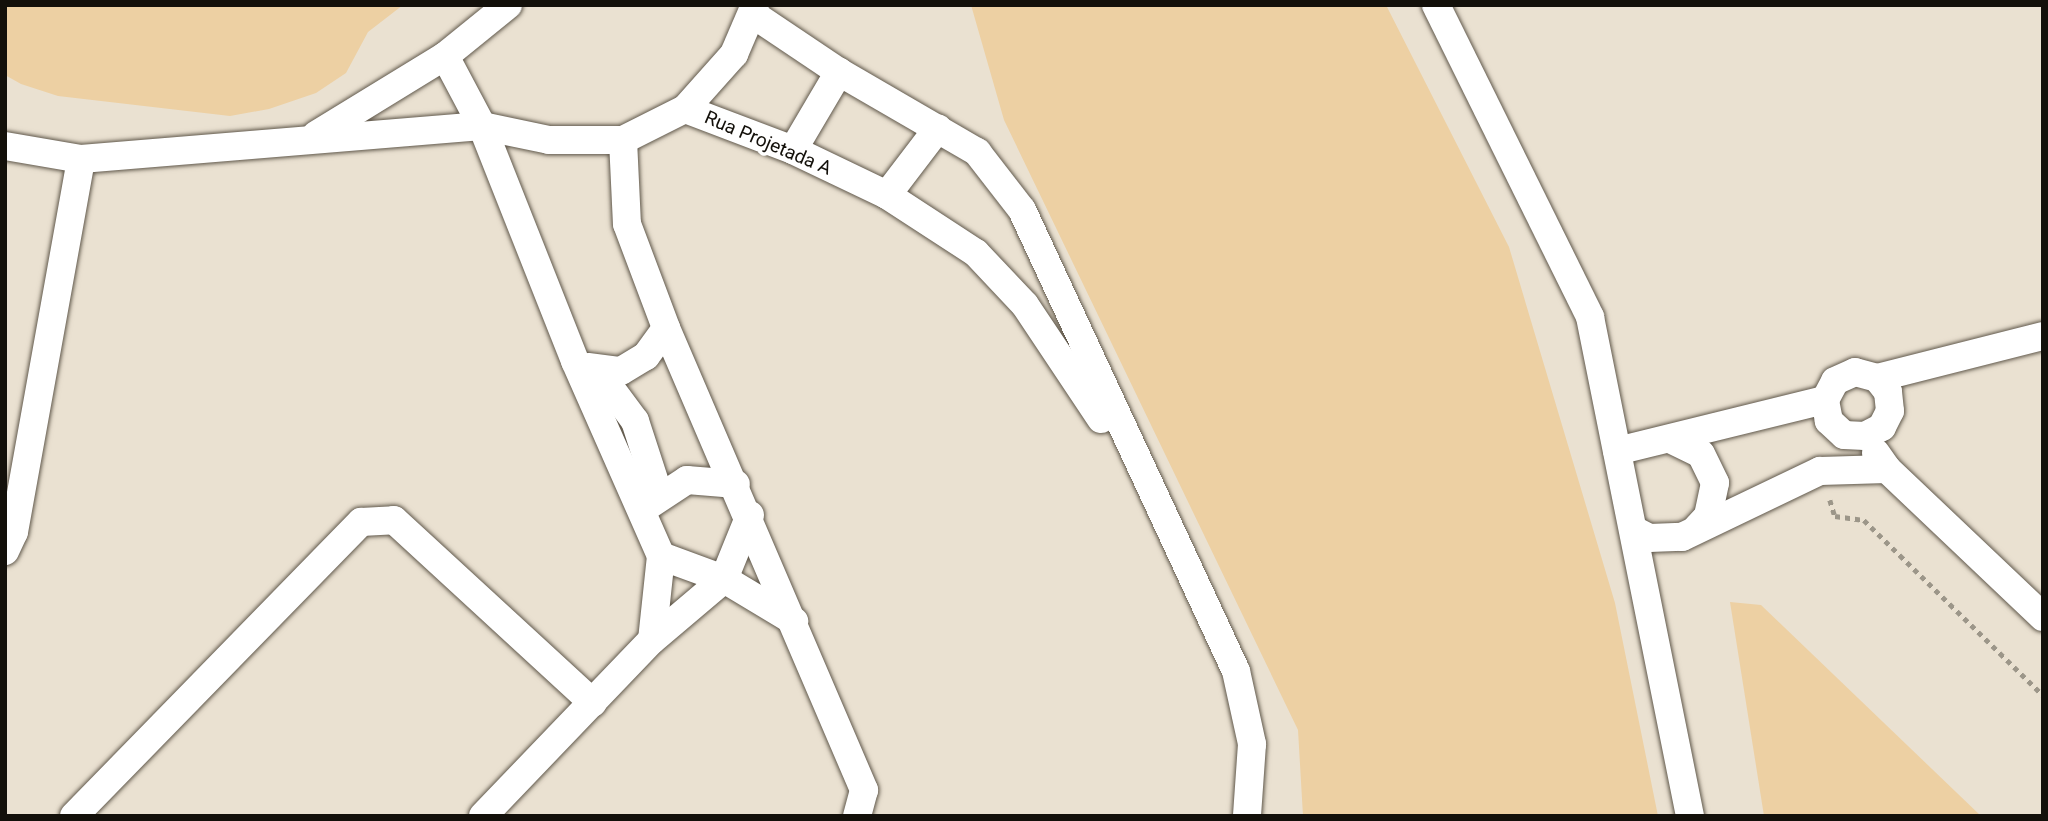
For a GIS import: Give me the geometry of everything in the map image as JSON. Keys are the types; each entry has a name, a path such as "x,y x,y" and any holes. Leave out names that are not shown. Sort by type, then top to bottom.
{"street":[{"path":"313,137 445,56 508,5"},
{"path":"1436,5 1590,317 1690,816"},
{"path":"685,108 734,54 755,10 839,72 977,152 1022,210 1160,513 1236,671 1252,744 1247,816"},
{"path":"445,56 482,127 650,503 661,556 652,640"},
{"path":"793,150 839,72"},
{"name":"Rua Projetada A","path":"5,146 81,159 313,137 482,127 549,140 623,140 685,108 793,150 887,195 976,253 1025,305 1160,513"},
{"path":"887,195 938,128"},
{"path":"623,140 627,224 666,328 750,515 864,790 857,816"},
{"path":"5,551 14,532 81,159"},
{"path":"587,366 621,371 646,356 666,328"},
{"path":"1877,378 1888,392 1890,411 1882,427 1865,436 1844,435 1829,421 1825,400 1835,381 1855,372 1877,378 2043,336"},
{"path":"1617,451 1672,440 1825,400"},
{"path":"1865,436 1886,469 2043,617"},
{"path":"1672,440 1701,454 1715,484 1708,516 1697,528"},
{"path":"1634,530 1666,540 1820,471 1886,469"},
{"path":"650,503 687,480 736,484"},
{"path":"483,816 652,640 724,579 750,515"},
{"path":"74,816 360,522 394,520 593,703"},
{"path":"661,556 724,579 794,621"}],"path":[{"path":"1835,516 1864,520 2043,695"}],"shaded area":[{"path":"5,5 403,5 368,32 346,73 316,93 269,109 230,116 58,96 21,84 5,75"},
{"path":"971,5 1386,5 1509,247 1615,603 1658,816 1303,816 1298,730 1004,120"},
{"path":"1730,602 1761,605 1981,816 1764,816"}]}
